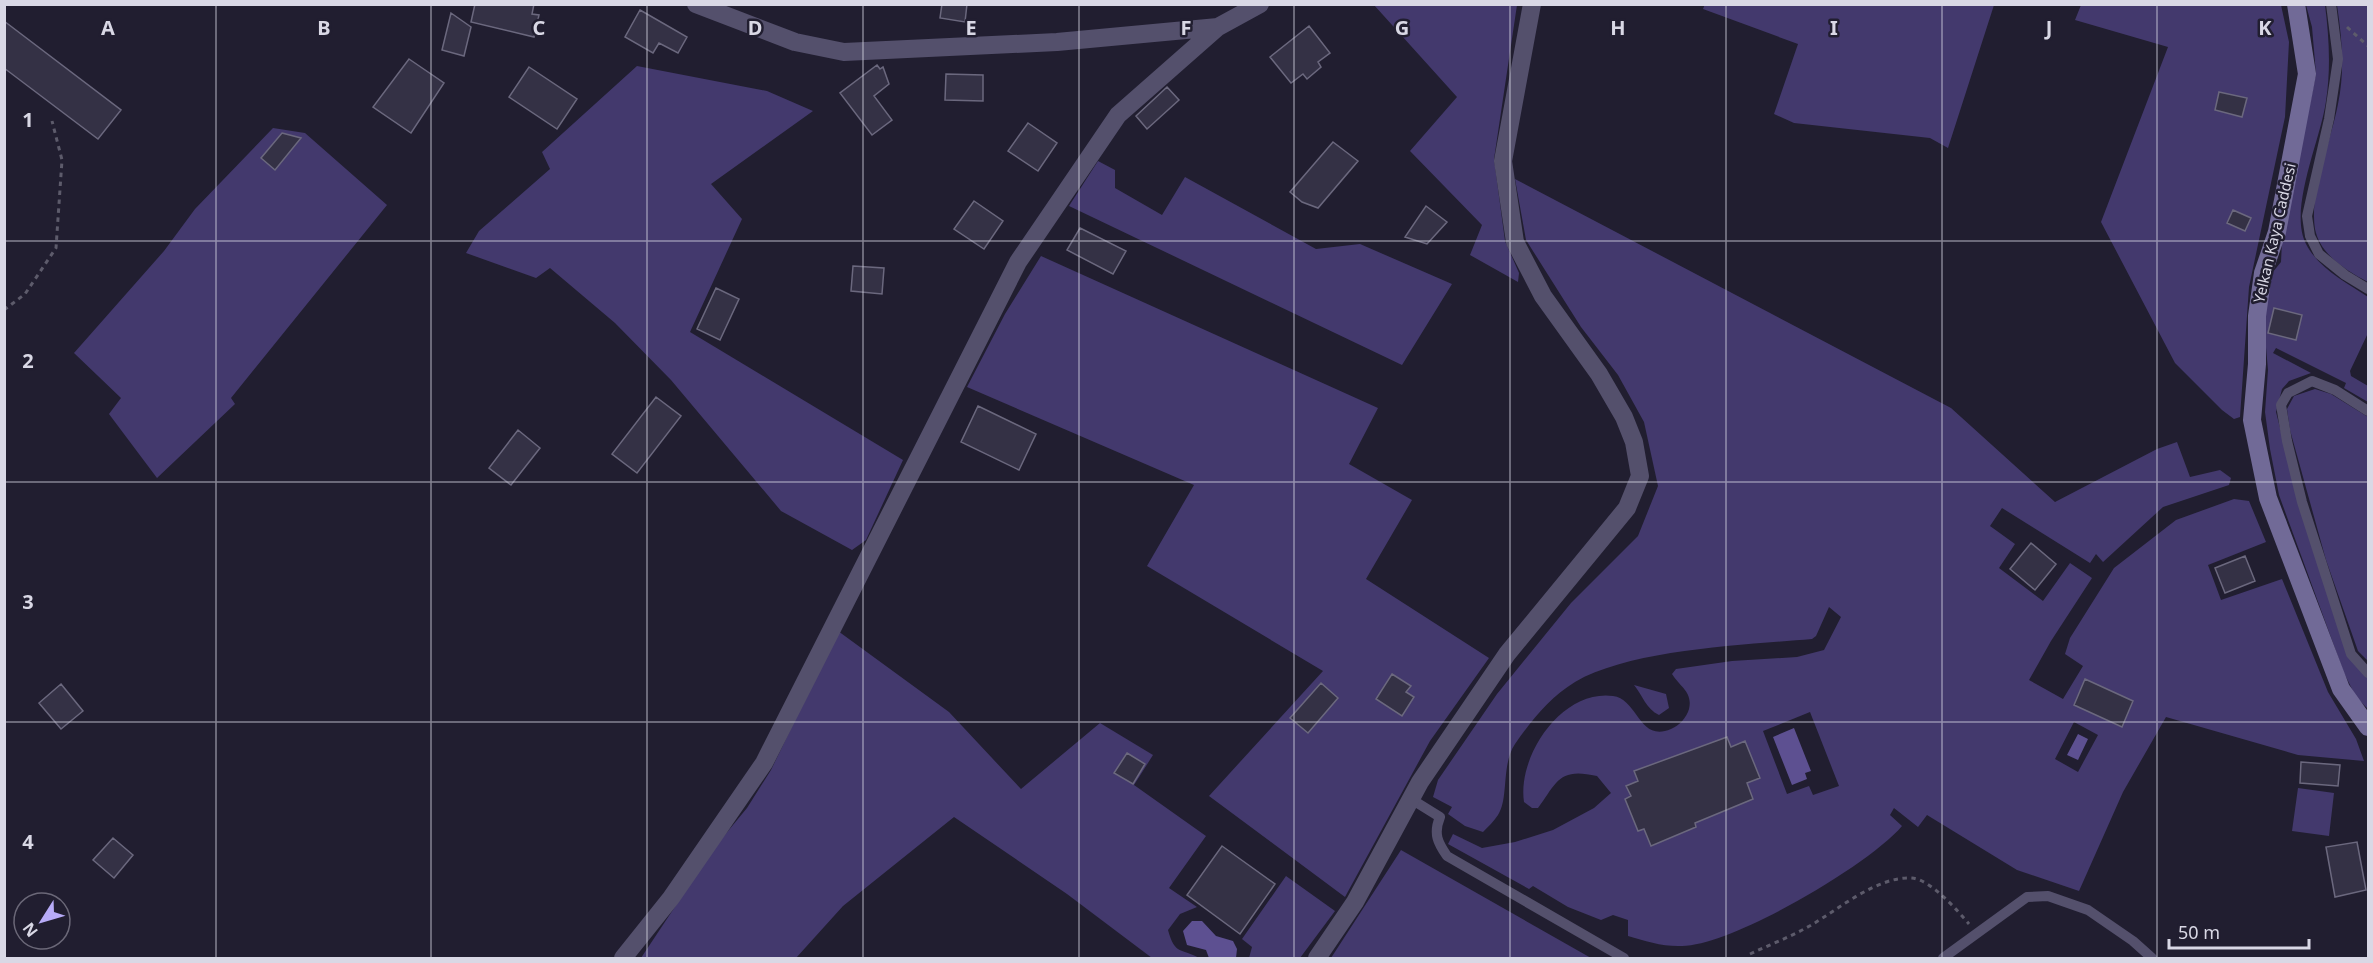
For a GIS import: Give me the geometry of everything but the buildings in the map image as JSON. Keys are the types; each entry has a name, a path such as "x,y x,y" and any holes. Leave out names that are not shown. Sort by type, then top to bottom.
{"street":[{"path":"696,4 795,42 844,52 1057,42 1218,27"},
{"path":"623,958 671,897 764,763 1018,262 1118,116 1218,27 1260,4"},
{"path":"1317,958 1355,902 1411,799 1508,654 1627,508 1640,476 1634,442 1624,417 1599,374 1543,297 1515,242 1503,161 1532,4"},
{"name":"Yelkan Kaya Caddesi","path":"2296,4 2307,74 2277,232 2263,273 2257,316 2258,364 2252,420 2268,498 2341,689 2368,727"}],"lane":[{"path":"2331,4 2338,59 2329,119 2307,216 2310,236 2319,254 2345,275 2368,289"},
{"path":"2368,411 2336,390 2312,381 2288,393 2281,405 2302,502 2351,654 2368,673"},
{"path":"1411,799 1440,818 1436,826 1436,840 1447,856 1624,958"},
{"path":"1944,958 1976,932 2027,897 2048,896 2088,910 2133,941 2152,958"}],"path":[{"path":"2332,18 2356,33 2368,46"},
{"path":"4,310 24,294 56,248 62,160 52,121"},
{"path":"1750,954 1812,925 1862,893 1892,882 1914,878 1946,897 1976,932"}],"shaded area":[{"path":"1705,4 1994,5 1948,148 1930,138 1794,123 1774,114 1798,44 1703,9"},
{"path":"1374,5 1517,5 1494,159 1505,241 1519,273 1518,282 1470,255 1482,225 1410,151 1457,97"},
{"path":"2081,5 2281,5 2289,42 2285,117 2249,287 2240,417 2234,419 2222,410 2175,363 2101,222 2168,47 2075,20"},
{"path":"2306,5 2325,5 2329,65 2323,117 2303,193 2301,229 2306,244 2318,261 2368,297 2368,333 2350,371 2351,376 2368,386 2368,402 2344,388 2346,383 2276,348 2273,353 2311,373 2289,381 2282,389 2276,412 2295,487 2349,656 2368,677 2368,709 2356,697 2344,673 2279,495 2265,412 2268,370 2263,314 2268,278 2281,262 2282,241 2316,74 2312,27"},
{"path":"2337,5 2368,5 2368,282 2343,267 2328,254 2322,247 2315,229 2315,199 2335,119 2342,79"},
{"path":"637,66 767,91 813,111 711,184 742,219 690,332 903,460 866,540 852,550 781,511 671,380 615,323 550,268 536,278 466,253 479,231 550,169 542,152"},
{"path":"273,128 305,133 387,205 231,398 235,404 157,478 109,414 121,398 74,353 164,251 195,209"},
{"path":"1098,161 1115,170 1115,188 1162,215 1185,177 1316,249 1360,244 1452,284 1402,365 1069,206"},
{"path":"1515,179 1951,408 2055,502 2157,449 2177,442 2190,477 2220,470 2231,478 2229,485 2163,507 2103,562 2096,554 2090,563 2002,508 1990,526 2015,544 1999,568 2043,601 2070,563 2092,578 2029,680 2063,699 2083,666 2065,654 2070,638 2114,568 2176,520 2234,499 2249,501 2266,542 2208,565 2221,600 2282,579 2328,692 2356,739 2364,761 2298,755 2166,717 2123,792 2079,891 2017,870 1927,815 1918,827 1894,808 1890,815 1902,826 1861,861 1831,881 1765,918 1733,932 1705,942 1682,946 1661,945 1628,936 1628,920 1613,915 1601,920 1568,907 1533,886 1529,889 1448,844 1453,834 1482,848 1515,842 1553,830 1594,808 1611,793 1597,776 1574,774 1560,779 1538,808 1532,808 1524,802 1524,784 1528,765 1536,746 1561,714 1577,703 1594,697 1613,696 1628,704 1645,726 1652,730 1660,732 1671,729 1685,718 1690,703 1687,694 1672,674 1676,669 1732,661 1797,657 1824,650 1841,617 1829,607 1816,636 1812,639 1657,655 1599,671 1575,682 1542,710 1515,744 1508,762 1501,808 1483,832 1465,826 1448,814 1452,807 1433,797 1438,780 1497,694 1571,603 1638,536 1658,486 1644,422 1618,375 1581,327 1526,240","holes":["1810,712 1839,786 1813,795 1809,786 1787,794 1763,731","2074,722 2098,735 2078,772 2055,759"]},
{"path":"1041,256 1378,408 1349,464 1412,500 1366,579 1489,658 1430,741 1345,897 1209,796 1323,671 1147,566 1194,485 967,387 1005,314"},
{"path":"2315,389 2331,394 2368,417 2368,661 2358,651 2326,560 2290,430 2287,409 2294,396"},
{"path":"838,631 949,712 1021,789 1100,723 1153,755 1134,785 1206,836 1169,888 1197,907 1180,914 1168,930 1173,944 1176,948 1199,958 1152,958 1067,894 954,817 843,906 796,958 641,958 714,848 747,808 771,770"},
{"path":"1634,685 1666,694 1669,708 1659,715 1648,706"},
{"path":"1794,728 1811,771 1805,773 1807,779 1792,785 1773,737"},
{"path":"2078,734 2088,739 2078,760 2067,755"},
{"path":"2298,788 2334,793 2329,836 2292,831"},
{"path":"1401,850 1591,958 1331,958"},
{"path":"1286,876 1335,911 1300,958 1249,958 1252,947 1242,939"},
{"path":"1192,921 1202,921 1216,936 1233,941 1237,949 1236,958 1209,958 1206,950 1187,945 1183,931"}]}
